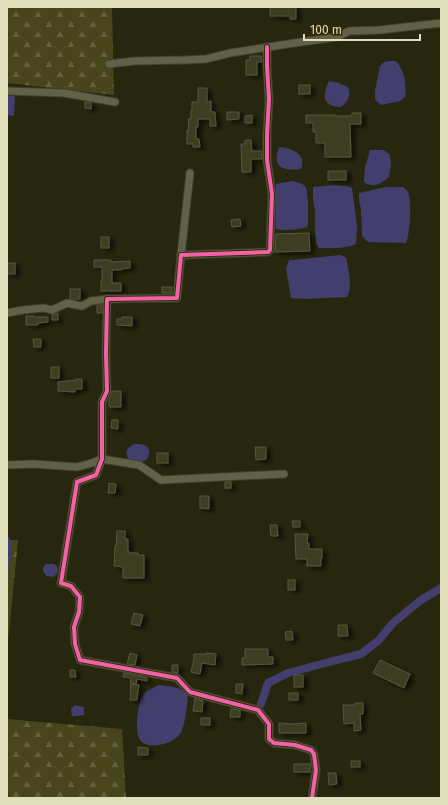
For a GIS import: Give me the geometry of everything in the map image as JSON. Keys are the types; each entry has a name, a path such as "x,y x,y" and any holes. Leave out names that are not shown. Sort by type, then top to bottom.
{"street":[{"path":"109,64 134,61 206,59 230,53 337,37 349,31 380,30 441,23"},
{"path":"181,255 268,252 270,250 272,194 267,154 269,99 267,48"},
{"path":"7,91 64,93 115,102"},
{"path":"7,313 44,308 52,310 67,303 82,306 91,301 107,299 177,298 190,173"},
{"path":"107,299 107,391 102,402 102,459 96,475 77,482 61,583 71,586 80,597 79,612 74,627 75,644 80,660 177,678 190,692 258,710 269,724 269,739 274,743 295,744 311,750 314,754 316,770 312,798"},
{"path":"7,465 33,464 77,467 102,459 139,465 161,480 284,474"}],"green space":[{"path":"7,7 112,7 114,95 7,83"},
{"path":"7,540 18,540 7,652"},
{"path":"7,719 122,729 126,798 7,798"}],"shaded area":[{"path":"396,61 402,70 405,81 406,96 400,101 381,105 375,100 375,90 380,66 384,62"},
{"path":"329,81 348,87 348,98 341,107 330,105 325,99 325,91"},
{"path":"7,96 15,96 14,116 7,115"},
{"path":"279,147 293,150 300,156 302,159 301,169 286,169 278,164 277,154"},
{"path":"370,150 384,150 390,155 391,163 389,177 374,185 364,182 365,168"},
{"path":"292,181 305,186 308,204 308,225 307,227 296,229 276,229 276,184"},
{"path":"335,185 352,188 357,225 356,244 352,246 319,248 316,243 313,187"},
{"path":"386,187 403,187 408,192 410,202 410,218 409,233 406,243 368,242 362,236 359,193"},
{"path":"340,255 346,257 349,272 350,288 347,297 305,299 291,298 286,269 289,260"},
{"path":"136,444 144,445 148,448 149,453 146,460 134,462 127,456 126,453 128,449"},
{"path":"7,535 11,542 12,550 10,568 7,569"},
{"path":"46,564 54,564 57,566 57,574 53,577 45,575 43,570"},
{"path":"159,685 181,689 187,695 186,715 182,731 177,737 163,744 147,745 140,740 138,734 137,719 139,704 144,694"},
{"path":"75,705 84,708 84,715 72,716 71,709"}],"building":[{"path":"270,7 296,7 296,19 290,19 290,16 270,16"},
{"path":"250,56 261,56 262,62 257,62 257,75 246,75 246,60 250,60"},
{"path":"299,85 310,85 310,94 299,94"},
{"path":"198,88 207,88 207,102 211,101 211,112 215,112 216,126 210,126 210,119 198,119 196,139 199,139 200,147 193,147 193,144 187,144 187,130 189,130 188,119 191,119 192,102 198,102"},
{"path":"85,102 91,103 91,109 85,108"},
{"path":"227,112 239,112 239,119 227,120"},
{"path":"352,113 361,113 361,124 350,124 351,157 325,157 325,143 316,143 316,132 313,132 313,123 306,123 306,115 352,116"},
{"path":"252,115 252,123 245,123 245,116"},
{"path":"245,140 251,140 252,151 262,151 262,159 251,159 251,172 242,172 241,144 245,144"},
{"path":"328,171 346,171 346,180 328,180"},
{"path":"240,219 241,226 232,227 231,220"},
{"path":"309,233 310,251 275,252 276,234"},
{"path":"101,237 109,237 109,248 101,248"},
{"path":"94,260 111,260 111,262 130,261 130,268 112,270 112,283 121,283 121,291 101,291 102,267 94,267"},
{"path":"7,263 15,263 15,274 7,274"},
{"path":"162,287 172,287 172,293 162,293"},
{"path":"70,289 80,289 80,299 70,299"},
{"path":"97,305 102,305 102,313 97,313"},
{"path":"58,313 58,320 52,320 52,315"},
{"path":"26,316 48,317 48,322 38,323 38,325 26,325"},
{"path":"122,317 132,317 132,326 117,325 117,319 122,319"},
{"path":"33,339 41,339 41,347 34,347"},
{"path":"51,367 59,367 59,378 51,378"},
{"path":"82,379 82,389 75,389 75,392 58,391 58,382"},
{"path":"112,391 121,391 121,407 109,407 109,399"},
{"path":"112,420 118,420 118,429 111,428"},
{"path":"255,447 266,447 266,459 256,460"},
{"path":"157,453 168,453 168,463 157,463"},
{"path":"225,482 231,482 231,488 225,488"},
{"path":"109,483 116,484 115,493 108,493"},
{"path":"200,496 209,496 209,509 200,508"},
{"path":"292,521 300,521 300,527 293,527"},
{"path":"270,525 277,525 278,536 271,536"},
{"path":"117,531 125,531 125,539 128,539 128,552 144,555 144,578 123,578 123,567 114,566"},
{"path":"295,534 308,534 307,543 309,543 309,549 322,549 321,566 307,566 307,559 296,559"},
{"path":"288,580 295,580 295,590 288,590"},
{"path":"134,613 143,615 140,626 131,624"},
{"path":"338,625 347,625 348,636 338,636"},
{"path":"292,631 293,640 286,640 285,632"},
{"path":"245,649 268,649 268,657 273,657 273,664 242,665 242,658 245,658"},
{"path":"130,653 137,655 135,665 127,664"},
{"path":"194,654 216,654 215,665 202,663 200,674 191,672"},
{"path":"380,660 410,674 404,688 373,673"},
{"path":"172,665 178,665 178,673 172,672"},
{"path":"70,670 75,670 76,677 70,677"},
{"path":"124,673 147,678 147,681 137,679 136,684 130,683 131,678 123,677"},
{"path":"294,675 303,675 303,687 294,687"},
{"path":"131,684 139,685 137,700 130,700"},
{"path":"236,684 243,684 242,694 236,693"},
{"path":"289,693 298,693 298,700 289,700"},
{"path":"195,698 203,701 202,712 193,711"},
{"path":"355,703 363,703 363,714 360,714 361,730 354,731 354,723 344,724 343,705 355,705"},
{"path":"231,709 240,710 240,717 230,717"},
{"path":"201,718 210,718 210,725 201,725"},
{"path":"279,723 306,723 306,733 279,733"},
{"path":"138,747 148,748 148,755 138,755"},
{"path":"351,761 360,761 360,767 351,767"},
{"path":"294,764 310,764 310,772 294,772"},
{"path":"328,773 336,773 337,784 329,785"}],"waterway":[{"path":"261,704 268,683 288,673 361,654 378,641 393,623 421,600 441,588"}],"cycle path":[{"path":"267,47 269,99 267,160 272,194 270,250 268,252 181,255 177,298 107,299 107,391 102,402 102,459 96,475 77,482 61,583 71,586 80,597 79,612 74,627 75,644 80,660 177,678 190,692 258,710 269,724 269,739 274,743 295,745 311,750 314,754 316,770 312,798"}]}
